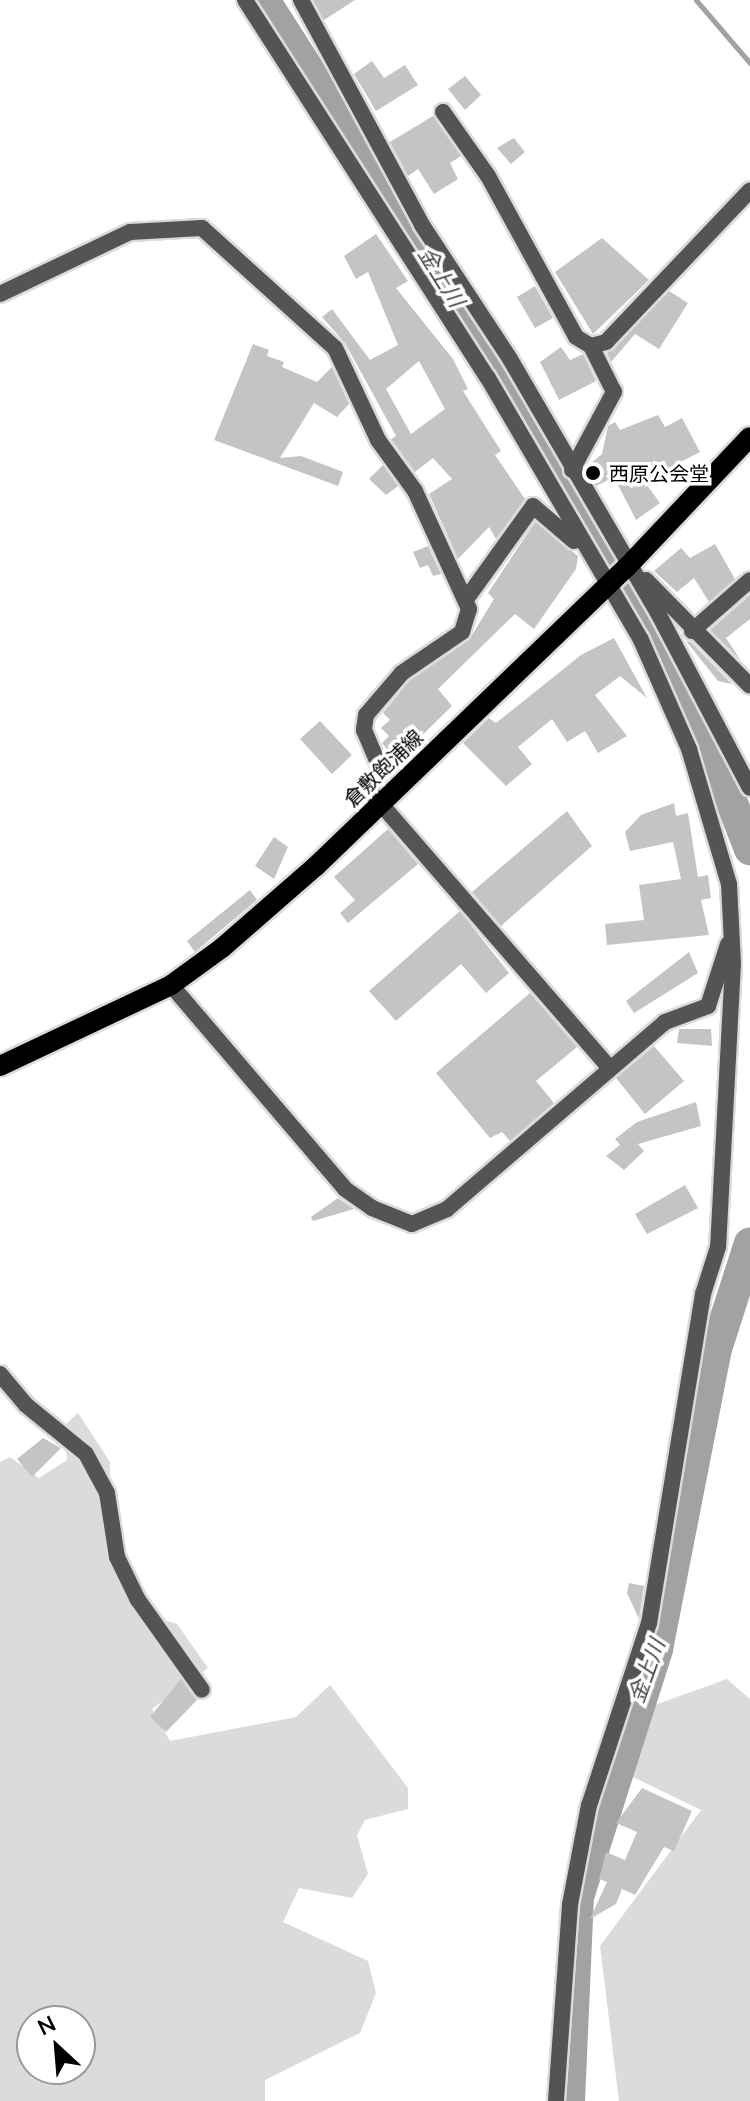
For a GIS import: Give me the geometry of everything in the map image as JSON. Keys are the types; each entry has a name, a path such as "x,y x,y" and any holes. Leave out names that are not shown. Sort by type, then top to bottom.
{"main road":[{"name":"倉敷飽浦線","path":"0,1066 171,985 275,903 605,587 630,571 750,437"}],"street":[{"path":"245,0 488,378 605,587 641,640 689,749 729,884 730,939 718,1247 703,1294 649,1623 589,1805 570,1905 556,2101"},
{"path":"301,0 422,225 510,359 750,788"},
{"path":"443,112 488,176 576,337 591,346 614,392 572,470"},
{"path":"591,346 606,342 750,190"},
{"path":"0,294 130,232 202,228 335,348 467,598 469,618 462,632 402,673 366,715 364,730 381,770 368,789 610,1068"},
{"path":"467,598 533,506 582,547"},
{"path":"630,571 750,686"},
{"path":"692,631 750,580"},
{"path":"171,985 345,1189 412,1224 447,1209 665,1022 708,1006 730,939"},
{"path":"0,1374 26,1405 86,1454 107,1493 124,1572 202,1690"}],"shaded area":[{"path":"78,1413 110,1462 108,1559 135,1611 177,1624 208,1668 152,1709 170,1741 296,1717 330,1685 408,1788 408,1809 365,1820 357,1835 368,1874 352,1898 299,1888 283,1922 368,1961 376,1993 360,2033 265,2080 265,2101 0,2101 0,1462 10,1457 39,1478 67,1460 64,1426"},
{"path":"727,1679 750,1699 750,2101 619,2101 600,1946 701,1810 631,1776 652,1706"}],"building":[{"path":"313,0 355,0 324,20"},
{"path":"372,61 384,78 405,65 418,85 376,111 354,74"},
{"path":"465,76 481,95 465,110 448,89"},
{"path":"433,116 461,156 450,163 458,179 434,194 418,169 408,176 390,142"},
{"path":"514,138 525,152 511,164 497,148"},
{"path":"376,234 408,281 396,288 453,359 468,389 463,391 501,451 495,455 525,499 496,539 489,527 458,559 429,494 452,479 433,458 415,472 391,439 396,436 345,343 322,317 332,309 370,360 398,345 368,272 356,279 344,256","holes":["419,361 445,409 411,434 386,389"]},
{"path":"602,238 649,280 593,334 555,272"},
{"path":"535,286 553,318 535,328 517,297"},
{"path":"669,291 688,303 659,349 635,334 611,362 607,353"},
{"path":"253,344 269,350 267,356 284,362 282,367 317,382 332,367 349,404 337,417 314,403 280,458 301,456 343,472 338,486 214,440"},
{"path":"561,347 570,360 583,354 596,381 559,400 540,362"},
{"path":"658,415 665,427 682,418 700,452 644,481 660,503 636,520 614,477 596,486 586,467 602,454 608,426 615,422 620,430"},
{"path":"383,465 398,486 386,495 369,479"},
{"path":"535,522 578,556 576,569 534,629 515,614 438,689 452,706 396,761 382,743 389,736 381,728 390,720 383,713 409,681 469,640 494,599 488,593"},
{"path":"715,544 735,579 709,602 694,578 677,592 654,571 681,548 690,558"},
{"path":"428,546 441,574 433,576 428,565 420,568 413,552"},
{"path":"750,595 750,619 726,638 741,661 710,630"},
{"path":"614,638 647,698 620,676 595,695 627,736 598,753 585,731 567,742 552,719 518,747 532,764 506,786 463,743 489,718 496,723 581,655"},
{"path":"686,641 691,642 732,684 718,681"},
{"path":"320,721 352,755 332,774 300,739"},
{"path":"674,803 676,816 688,813 698,877 708,875 711,898 701,900 709,935 607,945 605,924 644,920 639,885 681,879 673,842 630,851 625,832 641,815"},
{"path":"567,811 592,846 501,926 472,892"},
{"path":"388,829 418,864 348,923 340,913 355,900 334,877"},
{"path":"274,837 288,847 274,879 255,866"},
{"path":"250,890 257,900 195,952 187,941"},
{"path":"460,911 509,973 486,993 461,964 396,1021 369,991"},
{"path":"689,952 698,973 634,1013 626,1001"},
{"path":"530,993 577,1047 536,1081 554,1103 510,1141 502,1132 490,1138 436,1073"},
{"path":"679,1029 711,1029 712,1046 677,1043"},
{"path":"654,1046 684,1081 645,1114 616,1078"},
{"path":"696,1102 701,1126 638,1144 644,1151 624,1170 606,1156 620,1145 615,1139 637,1122"},
{"path":"685,1185 698,1208 647,1234 635,1214"},
{"path":"338,1198 354,1209 313,1221 311,1217"},
{"path":"43,1438 61,1448 32,1477 17,1459"},
{"path":"629,1583 644,1586 639,1619 627,1593"},
{"path":"181,1679 197,1700 166,1732 150,1717"},
{"path":"642,1788 692,1811 674,1851 664,1847 635,1895 622,1889 616,1904 590,1919 607,1882 599,1879 606,1852 625,1860 637,1832 616,1823"}],"waterway":[{"name":"金上川","path":"264,0 501,372 605,562"},
{"path":"696,0 750,63"},
{"name":"金上川","path":"623,590 709,744 750,849"},
{"name":"金上川","path":"569,2101 578,1897 657,1649 715,1352 750,1243"}],"place":[{"name":"西原公会堂","path":"593,473"}]}
